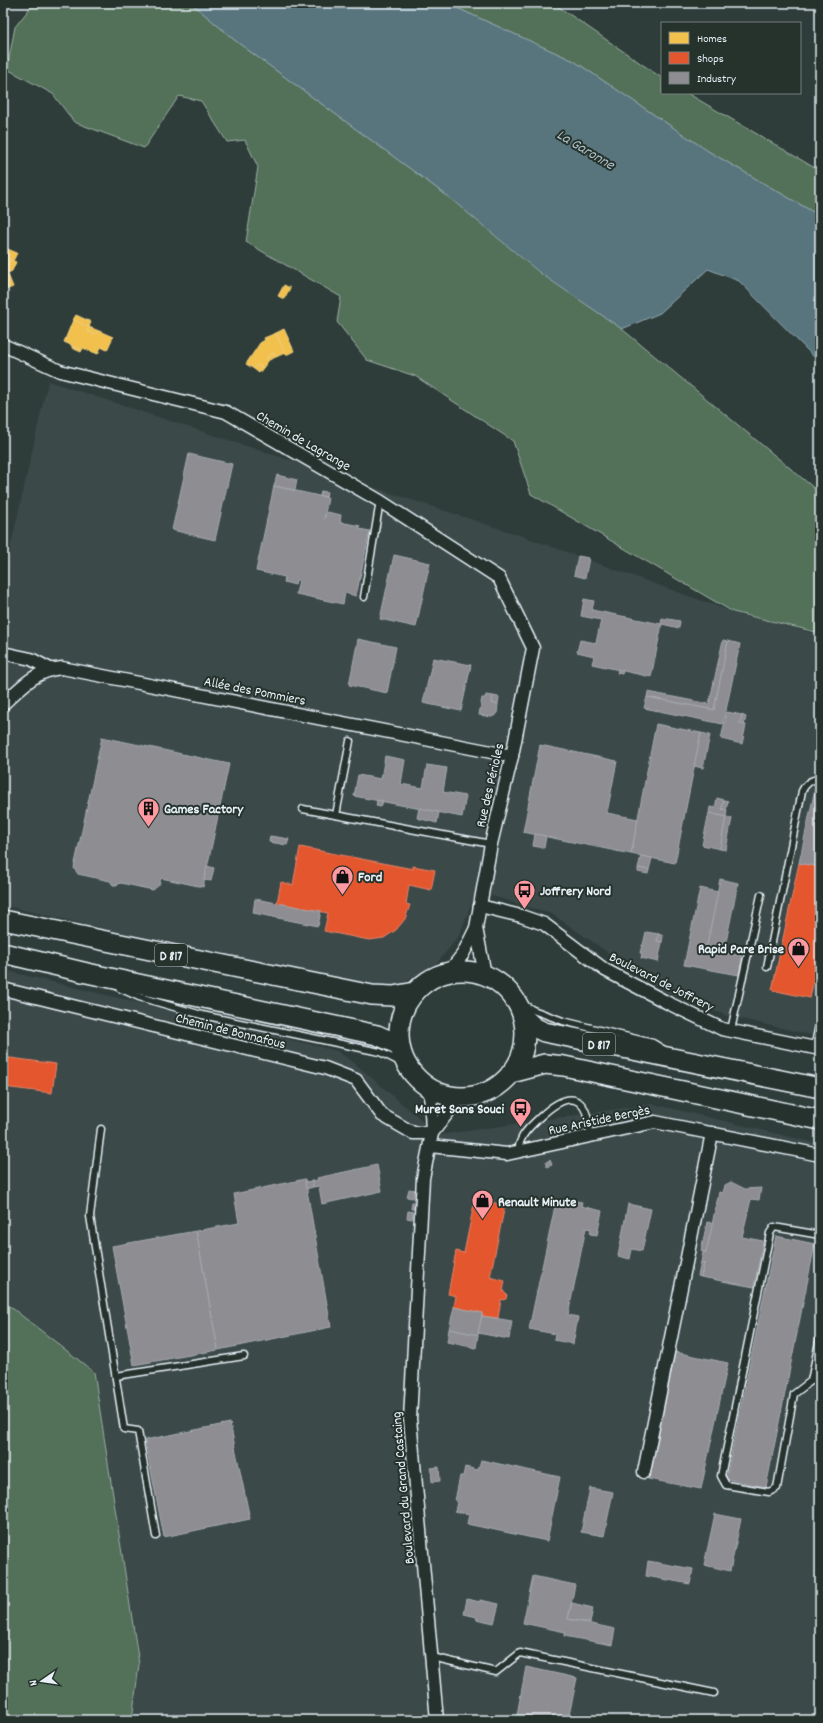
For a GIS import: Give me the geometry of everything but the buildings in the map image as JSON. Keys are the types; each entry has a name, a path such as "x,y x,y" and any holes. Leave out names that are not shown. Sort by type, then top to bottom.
{"main road":[{"name":"D 817","path":"3,920 372,995 393,996 415,992"},
{"name":"D 817","path":"3,953 87,973 377,1035 393,1042 400,1048"},
{"path":"461,970 485,974 502,984 515,999 523,1017 525,1037 521,1056 512,1073 497,1087 479,1095 460,1097 445,1095 430,1088 419,1080 410,1070 400,1048 399,1033 401,1018 406,1004 415,992 425,983 436,976 449,972 461,970"},
{"name":"D 817","path":"523,1017 534,1027 544,1032 820,1088"},
{"name":"D 817","path":"512,1073 545,1064 564,1066 820,1120"}],"street":[{"name":"Chemin de Lagrange","path":"3,345 60,371 226,412 380,501 499,578 533,648"},
{"name":"Rue des Périoles","path":"449,972 463,954 476,928 491,844 512,756 533,648"},
{"path":"3,653 31,659 50,669"},
{"name":"Allée des Pommiers","path":"3,704 25,682 50,669 62,668 512,756"},
{"name":"Boulevard de Joffrery","path":"480,906 521,916 544,924 605,970 668,1003 722,1028 817,1049"},
{"name":"Rue des Périoles","path":"476,928 485,974"},
{"name":"Chemin de Bonnafous","path":"3,989 325,1068 356,1080 382,1116 413,1133 432,1133"},
{"name":"Boulevard du Grand Castaing","path":"430,1088 432,1133 423,1178 410,1420 437,1720"},
{"name":"Boulevard du Grand Castaing","path":"432,1133 460,1097"},
{"name":"Rue Aristide Bergès","path":"430,1146 507,1154 655,1122 820,1155"},
{"path":"644,1472 712,1133"}],"lane":[{"path":"364,597 380,501"},
{"path":"336,815 350,741"},
{"path":"767,967 802,791 806,783 814,779 820,779"},
{"path":"303,809 491,844"},
{"path":"731,1030 761,895"},
{"path":"87,973 139,997 202,1015 380,1052 410,1070"},
{"path":"515,999 533,1010 563,1021 653,1043 679,1060"},
{"path":"817,1049 820,1021"},
{"path":"518,1152 521,1140 527,1130 547,1110 563,1100 575,1100 582,1106 589,1119 590,1136"},
{"path":"101,1129 90,1216 124,1429 138,1432 156,1536"},
{"path":"820,1235 774,1227 770,1233 720,1476 726,1485 769,1492 777,1488 794,1394 811,1381 820,1337"},
{"path":"116,1376 244,1356"},
{"path":"432,1657 496,1672 520,1653 714,1693"}],"shaded area":[{"path":"48,381 522,536 733,612 820,635 820,1037 725,1015 664,991 552,914 476,891 459,936 437,963 397,987 363,985 125,934 3,905 3,580"},
{"path":"3,970 337,1051 353,1062 439,1135 653,1104 820,1144 820,1720 132,1720 139,1664 94,1372 3,1301"}],"green space":[{"path":"34,3 191,3 237,42 446,195 559,285 622,329 820,493 820,633 733,612 531,494 513,441 415,376 367,360 337,322 341,297 246,242 258,167 245,140 227,142 201,101 179,96 144,148 74,122 53,94 7,69 15,27"},
{"path":"446,3 553,3 661,77 661,94 689,94 820,171 820,216 708,151 574,61"},
{"path":"3,1301 94,1372 139,1664 132,1720 3,1720"}],"water":[{"name":"La Garonne","path":"191,3 446,3 574,61 708,151 820,216 820,363 739,281 708,269 660,313 622,329 540,273 446,195 237,42"}],"place":[{"name":"Games Factory","path":"149,828"},
{"name":"Ford","path":"343,896"},
{"name":"Joffrery Nord","path":"524,910"},
{"name":"Rapid Pare Brise","path":"799,968"},
{"name":"Muret Sans Souci","path":"520,1128"},
{"name":"Renault Minute","path":"482,1220"}]}
